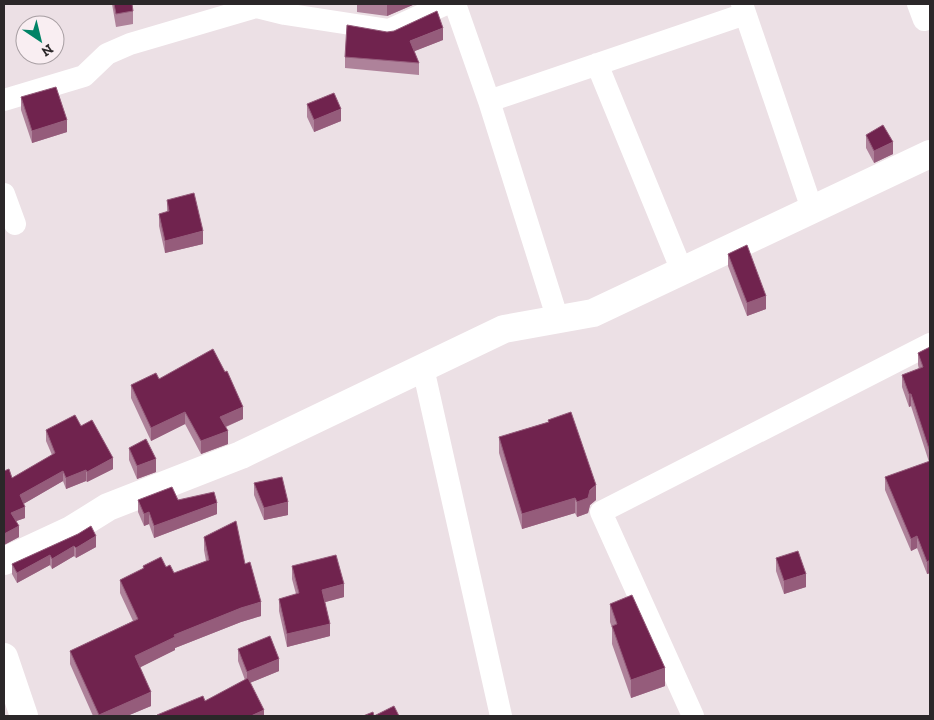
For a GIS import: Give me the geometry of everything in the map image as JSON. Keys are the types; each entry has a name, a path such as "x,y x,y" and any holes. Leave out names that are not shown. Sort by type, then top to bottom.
{"street":[{"path":"4,100 84,76 107,54 130,44 256,7 286,14 388,30 446,4"},
{"path":"456,4 489,101 558,320"},
{"path":"918,4 924,20 930,18"},
{"path":"489,101 597,64 744,9 812,209"},
{"path":"597,64 682,271"},
{"path":"4,561 71,530 108,507 241,455 504,329 593,313 930,154"},
{"path":"4,194 15,224"},
{"path":"693,716 601,512 930,344"},
{"path":"423,368 501,716"},
{"path":"4,657 24,716"}],"building":[{"path":"114,4 132,4 133,11 116,14"},
{"path":"437,11 443,28 410,41 419,63 345,57 347,25 387,32 394,31"},
{"path":"56,87 67,120 32,131 21,97"},
{"path":"334,93 341,109 314,120 307,104"},
{"path":"883,125 893,142 874,151 866,135"},
{"path":"194,193 203,231 165,241 159,214 169,211 167,200"},
{"path":"747,245 766,296 747,303 728,254"},
{"path":"930,347 930,452 911,394 909,394 902,375 923,367 918,353"},
{"path":"213,349 225,372 227,371 243,407 220,417 228,431 201,441 185,412 151,428 131,385 156,373 159,379"},
{"path":"571,412 596,485 590,490 588,498 577,502 575,498 522,514 499,437 549,422 548,420"},
{"path":"75,415 81,426 92,420 113,458 87,472 86,470 66,478 63,471 20,495 25,507 11,513 19,526 4,534 4,471 9,469 12,478 55,453 46,430"},
{"path":"146,439 156,459 137,466 129,448"},
{"path":"930,461 930,560 927,562 917,536 911,539 885,477"},
{"path":"282,477 288,502 264,508 254,483"},
{"path":"172,487 178,500 214,492 217,503 154,526 149,512 144,514 138,500"},
{"path":"236,521 245,564 250,562 261,602 174,635 175,637 135,656 151,692 99,715 70,651 138,619 120,580 161,557 166,567 170,565 174,573 209,560 204,537"},
{"path":"91,526 96,536 76,548 74,546 52,559 50,555 17,573 12,564 78,534"},
{"path":"798,551 806,574 784,581 776,558"},
{"path":"336,555 344,584 322,590 330,624 287,634 279,599 299,593 292,566"},
{"path":"632,595 665,668 631,680 612,626 617,624 610,604"},
{"path":"270,636 279,659 247,672 238,649"},
{"path":"248,678 264,710 251,716 157,716 203,696 205,701"},
{"path":"394,706 399,716 374,716"},
{"path":"373,712 374,716 363,716"}]}
